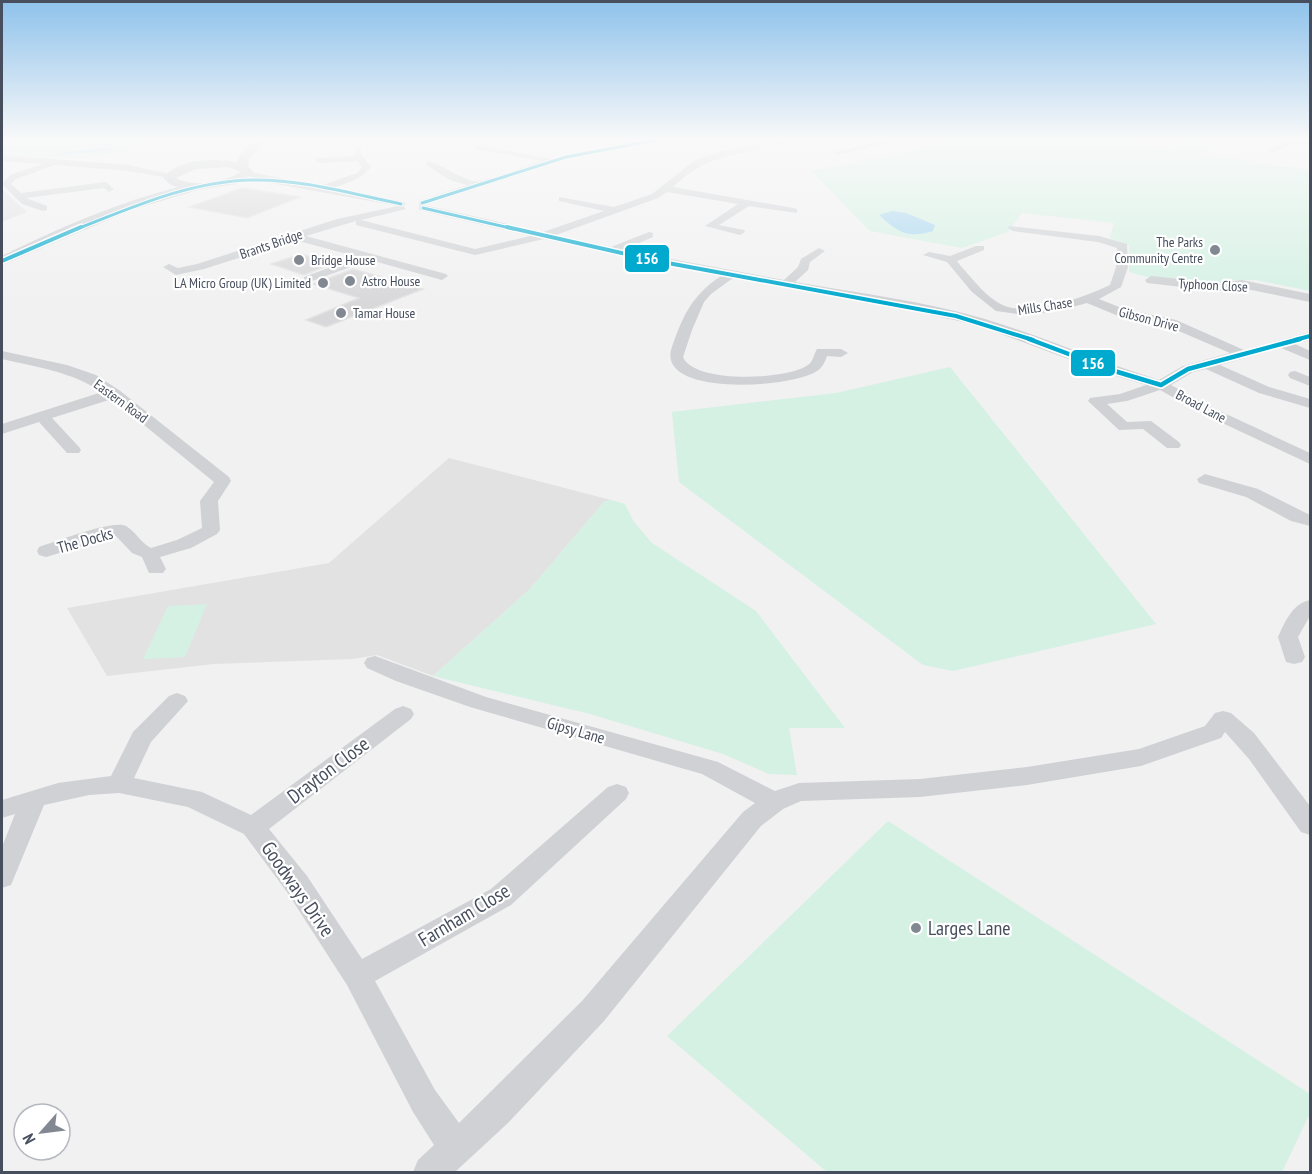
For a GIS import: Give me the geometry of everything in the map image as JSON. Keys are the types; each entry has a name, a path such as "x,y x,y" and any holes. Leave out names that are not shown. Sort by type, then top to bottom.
{"main road":[{"path":"2,255 153,195"},
{"path":"2,261 165,195"}],"street":[{"path":"19,196 29,195"},
{"path":"347,195 401,207 422,206 449,195"},
{"path":"360,223 392,229 432,242 475,252 542,236 657,195"},
{"path":"701,195 793,211"},
{"path":"19,196 25,202 43,208"},
{"path":"563,202 614,210"},
{"path":"740,232 710,226 747,203"},
{"name":"Broad Lane","path":"422,206 611,251 730,275 956,315 1028,338 1111,370 1161,385 1206,410 1311,459"},
{"name":"Brants Bridge","path":"172,269 214,263 341,220 401,207"},
{"path":"408,226 481,245"},
{"name":"Mills Chase","path":"951,260 955,267 993,304 1008,311 1028,311 1089,299 1115,287 1122,267 1123,246 1099,239 1013,228"},
{"path":"611,251 650,235"},
{"path":"294,236 442,276"},
{"path":"432,242 447,237"},
{"path":"929,255 951,260 980,248"},
{"path":"786,284 804,268 805,261 819,251"},
{"path":"308,279 368,257"},
{"path":"730,275 700,298 675,354 677,362 688,370 701,376 767,381 797,376 807,371 816,366 822,352 840,353"},
{"name":"Typhoon Close","path":"1151,280 1218,287 1242,284 1311,298"},
{"name":"Gibson Drive","path":"1089,299 1120,312 1171,323 1243,354"},
{"path":"1173,445 1146,424 1124,427 1095,401 1122,398 1161,385 1181,372 1205,363 1311,336"},
{"path":"1281,343 1311,356"},
{"name":"Eastern Road","path":"2,355 63,368 91,378 114,393 223,481"},
{"path":"1205,363 1264,390 1311,404"},
{"path":"1294,375 1311,382"},
{"path":"2,429 114,393"},
{"path":"41,415 73,450"},
{"path":"1205,479 1252,493 1297,517 1311,521"},
{"name":"The Docks","path":"46,551 97,534 117,530 129,537 153,561 212,530 209,501 223,481"},
{"path":"1294,657 1287,637 1297,618 1311,606"},
{"name":"Gipsy Lane","path":"375,663 404,676 478,702 710,768 774,802"},
{"path":"119,784 141,738 177,702"},
{"name":"Drayton Close","path":"253,827 403,714"},
{"path":"430,1173 459,1147 593,1011 752,819 774,802 799,792 818,789 920,788 1027,776 1141,757 1213,732 1222,719 1233,726 1246,741 1311,825"},
{"name":"Goodways Drive","path":"2,809 89,786 119,784 193,799 253,827 297,884 357,976 424,1101 446,1134 459,1147"},
{"name":"Farnham Close","path":"357,976 501,897 616,794"},
{"path":"2,877 34,800"}],"shaded area":[{"path":"2,195 8,195 27,212 2,222"},
{"path":"449,458 611,500 604,502 530,589 433,676 377,655 353,659 214,664 107,676 67,608 329,563"}],"green space":[{"path":"834,195 1310,195 1310,291 1256,280 1235,280 1214,285 1151,278 1129,272 1129,246 1110,238 1114,223 1022,213 1008,232 962,248 870,231"},
{"path":"950,367 1156,624 953,671 923,665 679,482 672,412 836,393"},
{"path":"611,500 625,504 634,522 652,543 756,611 845,728 789,728 797,775 769,774 723,754 590,714 433,676 530,589 604,502"},
{"path":"207,604 185,657 143,659 168,606"},
{"name":"Larges Lane","path":"888,821 1310,1094 1310,1113 1282,1172 827,1172 667,1036"}],"water":[{"path":"892,211 906,213 935,225 933,231 909,234 898,230 879,215"}],"building":[{"path":"223,195 286,195 300,197 247,218 189,207"},
{"path":"301,254 334,263 304,275 271,264"},
{"path":"353,269 399,282 404,280 406,284 423,289 326,327 306,320 359,298 313,284"}],"transit line":[{"name":"156","path":"2,261 54,238 170,195"},
{"name":"156","path":"356,195 401,204"},
{"name":"156","path":"422,203 448,195"},
{"name":"156","path":"423,208 657,261 956,316 1028,338 1111,370 1161,385 1188,369 1310,336"}],"place":[{"name":"The Parks Community Centre","path":"1215,250"},
{"name":"Bridge House","path":"299,260"},
{"name":"Astro House","path":"350,281"},
{"name":"LA Micro Group (UK) Limited","path":"323,283"},
{"name":"Tamar House","path":"341,313"},
{"name":"Larges Lane","path":"916,928"}]}
